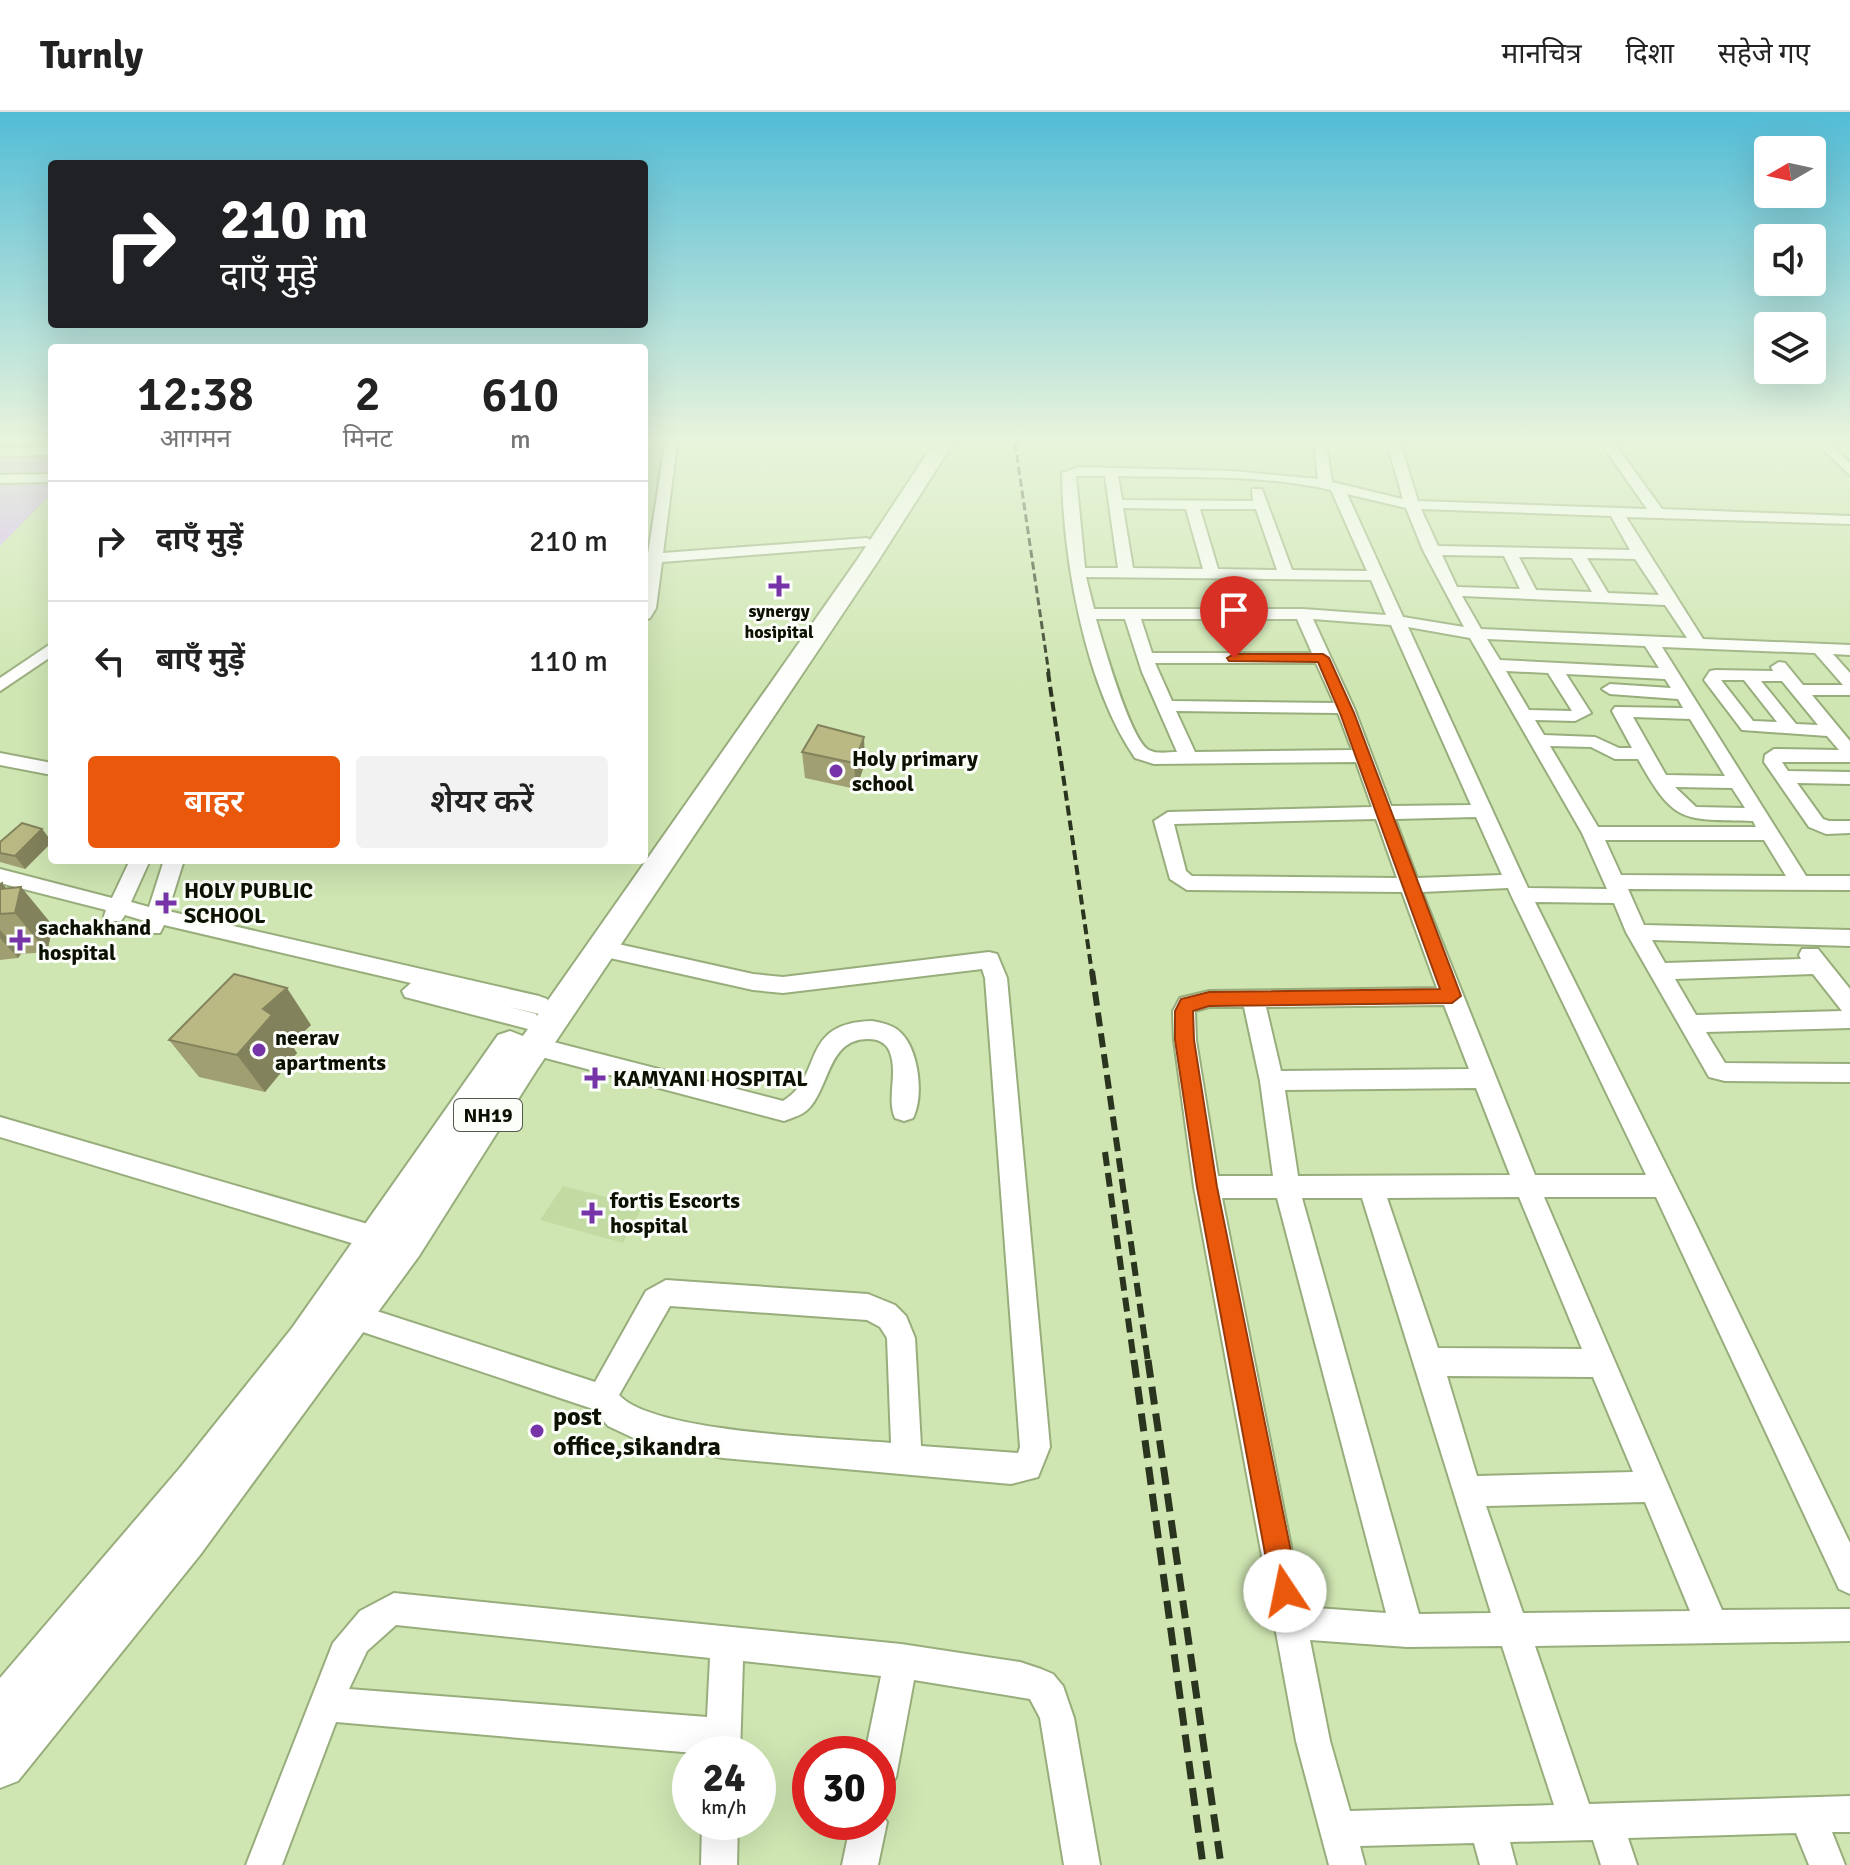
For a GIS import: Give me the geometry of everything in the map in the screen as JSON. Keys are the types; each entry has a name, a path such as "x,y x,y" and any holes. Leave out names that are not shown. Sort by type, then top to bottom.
{"highway":[{"name":"NH19","path":"648,852 878,525"},
{"name":"NH19","path":"0,1716 195,1485 306,1342 467,1105 600,948 891,525"},
{"name":"NH19","path":"0,1763 184,1539 405,1244 534,1023 640,864"}],"street":[{"path":"648,608 648,559 657,525"},
{"path":"1072,525 1073,545 1095,646 1137,749 1146,757 1363,756"},
{"path":"1119,525 1126,572"},
{"path":"1198,525 1212,573"},
{"path":"1267,525 1286,574"},
{"path":"1351,525 1518,888 1850,1578"},
{"path":"1420,525 1451,591 1592,833 1637,932 1717,1070 1850,1073"},
{"path":"1623,525 1698,643"},
{"path":"648,559 867,542"},
{"path":"1430,550 1640,555"},
{"path":"1509,552 1530,594"},
{"path":"1577,554 1603,598"},
{"path":"1079,572 1376,576"},
{"path":"1451,591 1668,600"},
{"path":"1131,613 1146,658 1188,757"},
{"path":"1089,614 1303,614 1394,620 1476,634 1850,650"},
{"path":"1303,614 1345,708 1452,996 1527,1186 1713,1627"},
{"path":"1651,642 1800,882"},
{"path":"1762,646 1850,754"},
{"path":"1819,648 1850,683"},
{"path":"0,686 48,654"},
{"path":"1146,658 1323,658"},
{"path":"1492,665 1671,674"},
{"path":"1523,715 1575,716 1582,713 1553,667"},
{"path":"1601,670 1621,711 1677,805 1692,813 1759,815"},
{"path":"1832,731 1748,726 1712,680 1716,675 1748,675 1850,690"},
{"path":"1748,675 1791,729"},
{"path":"1610,689 1683,694"},
{"path":"1165,706 1345,708"},
{"path":"1621,711 1696,714"},
{"path":"1536,740 1595,742 1615,753 1646,754"},
{"path":"1850,754 1774,755 1773,762 1816,823 1826,828 1850,827"},
{"path":"0,759 48,764"},
{"path":"1783,777 1850,778"},
{"path":"1662,781 1739,782"},
{"path":"1484,811 1175,816 1164,821 1177,874 1187,883 1620,889 1850,883"},
{"path":"1592,833 1770,834"},
{"path":"116,912 138,864"},
{"path":"154,923 173,864"},
{"path":"0,876 154,923 534,1023 784,1111 800,1104 834,1042 857,1031 877,1030 890,1034 897,1042 906,1080 904,1111"},
{"path":"0,892 116,912"},
{"path":"1637,932 1850,938"},
{"path":"1795,935 1850,1005"},
{"path":"352,1316 602,1398 618,1416 640,1426 723,1443 1011,1469 1027,1466 1035,1447 993,967 989,960 783,985 753,982 600,948"},
{"path":"1661,971 1819,966"},
{"path":"1347,1865 1313,1741 1207,1187 1185,1040 1184,1011 1188,1004 1195,1001 1452,996"},
{"path":"1253,998 1272,1081 1287,1188 1407,1631"},
{"path":"1691,1024 1850,1019"},
{"path":"1272,1081 1484,1078"},
{"path":"0,1127 117,1159 378,1239"},
{"path":"1207,1187 1664,1186"},
{"path":"1371,1187 1429,1362 1511,1630 1590,1820 1619,1865"},
{"path":"602,1398 648,1312 656,1300 666,1293 868,1307 887,1314 898,1324 907,1459"},
{"path":"1429,1362 1602,1363"},
{"path":"1466,1491 1654,1487"},
{"path":"264,1865 345,1655 358,1632 372,1618 394,1609 901,1661 1020,1679 1041,1686 1051,1698 1082,1865"},
{"path":"1292,1622 1407,1631 1850,1625"},
{"path":"723,1736 727,1645"},
{"path":"886,1736 901,1661"},
{"path":"326,1704 672,1740"},
{"path":"1339,1829 1850,1814"},
{"path":"1807,1815 1827,1865"},
{"path":"1487,1826 1498,1865"},
{"path":"719,1865 720,1840"},
{"path":"860,1865 865,1840"}],"shaded area":[{"path":"0,525 21,525 0,546"},
{"name":"fortis Escorts hospital","path":"563,1186 643,1206 623,1243 540,1220"}],"building":[{"path":"818,725 864,737 854,763 802,752"},
{"path":"22,823 42,829 15,856 0,853 0,842"},
{"path":"2,883 2,889 21,887 15,913 0,914"},
{"path":"234,974 287,988 263,1009 272,1015 237,1055 169,1040"}],"railway":[{"path":"1027,525 1049,674"},
{"path":"1048,672 1092,973"},
{"path":"1092,971 1148,1362"},
{"path":"1105,1152 1134,1362"},
{"path":"1134,1360 1203,1865"},
{"path":"1148,1360 1221,1865"}],"place":[{"name":"synergy hosipital","path":"779,586"},
{"name":"Holy primary school","path":"836,771"},
{"name":"HOLY PUBLIC SCHOOL","path":"166,903"},
{"name":"sachakhand hospital","path":"20,940"},
{"name":"neerav apartments","path":"259,1050"},
{"name":"KAMYANI HOSPITAL","path":"595,1078"},
{"name":"fortis Escorts hospital","path":"592,1213"},
{"name":"post office,sikandra","path":"537,1431"}],"route":[{"path":"1234,658 1323,658 1347,713 1452,996 1209,999 1188,1004 1184,1011 1185,1040 1207,1187 1285,1591"}]}
